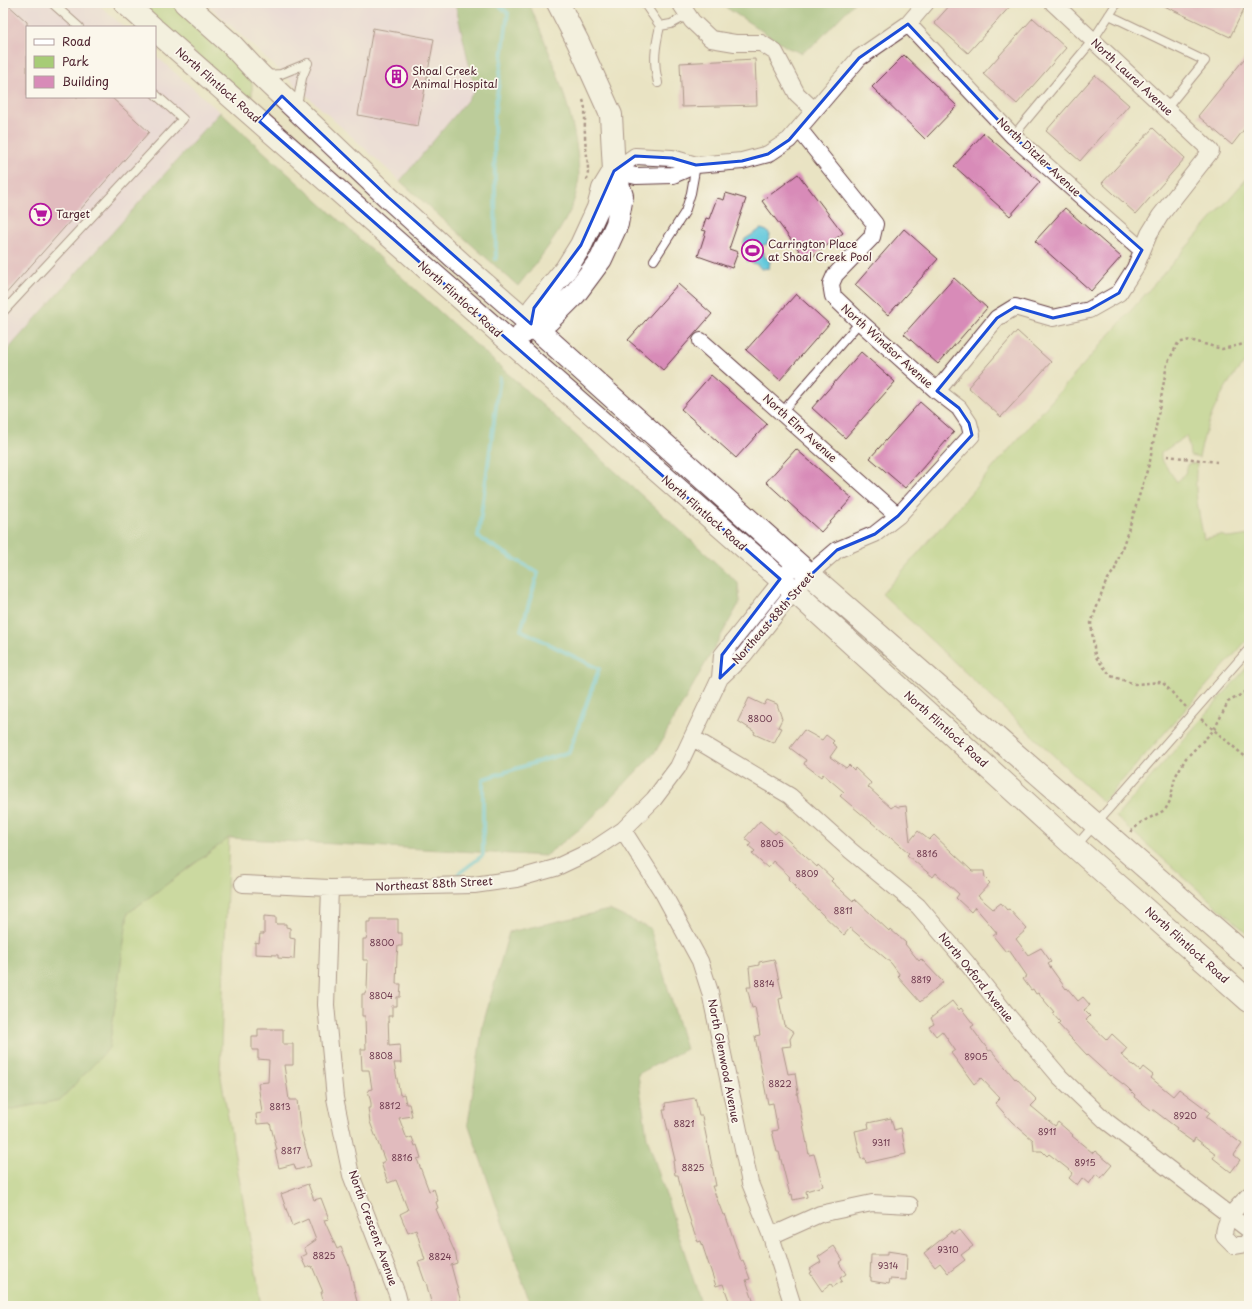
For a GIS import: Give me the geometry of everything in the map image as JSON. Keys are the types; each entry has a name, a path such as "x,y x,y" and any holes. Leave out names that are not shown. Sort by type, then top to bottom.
{"main road":[{"path":"125,3 151,26"},
{"path":"185,3 231,44 259,74 394,203 802,568 1249,958"},
{"path":"512,345 531,324 534,308 566,269 581,245 598,208 603,189 614,171 611,115 578,42 558,3"},
{"name":"North Flintlock Road","path":"156,31 787,585 1075,847 1249,1001"},
{"path":"259,121 289,103"}],"street":[{"path":"614,171 635,156 672,158 696,165 742,161 768,154 789,140 859,58 908,24 926,3"},
{"name":"North Laurel Avenue","path":"1053,3 1211,151 1160,216 1142,250"},
{"path":"684,9 692,21 711,39 735,43 761,43 774,52 797,94 814,110"},
{"name":"North Ditzler Avenue","path":"908,24 1013,136 1142,250"},
{"name":"North Windsor Avenue","path":"799,129 875,224 872,237 835,274 831,284 833,296 937,391"},
{"path":"937,391 997,318 1015,307 1053,318 1089,310 1119,293 1135,268 1142,250"},
{"name":"North Elm Avenue","path":"701,341 898,516"},
{"name":"Northeast 88th Street","path":"243,884 330,888 474,885 516,879 555,868 593,850 623,830 654,799 678,768 720,678 722,655 802,568 837,550 875,534 898,516 972,435 969,423 959,408 937,391"},
{"name":"North Oxford Avenue","path":"693,738 790,796 851,851 918,906 1060,1077 1106,1120 1249,1230"},
{"name":"North Glenwood Avenue","path":"623,830 673,911 700,961 710,992 750,1183 771,1236 793,1306"},
{"name":"North Crescent Avenue","path":"330,888 326,1005 335,1098 351,1175 397,1294 400,1306"},
{"path":"1249,1195 1230,1215 1224,1227 1224,1236 1228,1242 1234,1246 1246,1244 1249,1239"},
{"path":"771,1236 820,1214 872,1203 910,1205"}],"lane":[{"path":"52,3 78,26"},
{"path":"644,3 660,26 655,45 654,64 658,83"},
{"path":"1013,136 1093,40 1117,3"},
{"path":"660,26 671,24 684,9"},
{"path":"1109,15 1204,61 1166,109"},
{"path":"259,74 267,76 281,74 308,63 289,103"},
{"path":"3,312 182,118 156,95"},
{"path":"654,260 685,212 691,194 696,165"},
{"path":"782,412 860,322"},
{"path":"1075,847 1096,825 1249,649"}],"path":[{"path":"581,93 586,107 585,134 589,169 587,183"},
{"path":"1186,707 1162,682 1134,684 1111,676 1094,656 1091,623 1106,582 1115,569 1150,461 1167,364 1178,343 1190,340 1222,349 1249,343"},
{"path":"1167,456 1217,462"},
{"path":"1129,836 1140,823 1165,810 1170,800 1175,777 1186,758 1214,730 1225,706 1232,699 1249,690"},
{"path":"1201,719 1249,760"}],"highlighted area":[{"path":"908,24 1013,136 1142,250 1119,293 1089,310 1053,318 1015,307 997,318 937,391 959,408 969,423 972,435 898,516 875,534 837,550 794,591 744,655 720,678 722,655 780,579 259,121 282,96 388,197 531,324 534,308 581,245 614,171 635,156 672,158 696,165 742,161 768,154 789,140 859,58"}],"shaded area":[{"path":"3,3 97,3 123,26 26,26 26,98 156,98 156,56 220,112 3,355"},
{"path":"206,3 455,3 475,91 400,181"}],"green space":[{"path":"138,3 175,3 249,72 252,84 252,96 250,98 245,97"},
{"path":"455,3 529,3 562,88 574,132 579,179 573,203 565,221 553,241 518,286 400,181 475,91"},
{"path":"719,3 854,3 816,43 801,53 788,48"},
{"path":"220,112 738,583 740,602 656,751 585,825 545,856 229,838 128,913 109,1048 60,1100 3,1111 3,355"},
{"path":"1249,176 1249,358 1231,380 1216,404 1206,431 1199,458 1190,456 1186,436 1161,453 1161,459 1177,482 1185,473 1189,463 1197,464 1196,492 1204,539 1220,535 1230,538 1249,535 1249,638 1103,802 882,594"},
{"path":"1249,665 1249,935 1116,817"},
{"path":"229,838 220,1072 262,1306 3,1306 3,1111 60,1100 109,1048 128,913"},
{"path":"609,910 650,928 686,1049 638,1074 647,1137 702,1306 528,1306 528,1297 468,1123 483,1024 509,932"}],"water":[{"name":"Carrington Place at Shoal Creek Pool","path":"761,229 767,231 770,235 767,244 760,246 760,252 764,252 764,256 770,261 769,268 761,269 758,265 747,261 748,254 743,244 745,239"}],"building":[{"name":"Target","path":"3,3 6,3 27,22 26,98 112,98 149,132 3,297"},
{"path":"952,3 1013,3 968,53 934,23"},
{"path":"1158,3 1247,3 1230,37"},
{"path":"1033,18 1066,48 1017,104 983,74"},
{"name":"Shoal Creek Animal Hospital","path":"373,28 434,39 418,126 358,115"},
{"path":"1249,53 1249,123 1232,145 1198,116"},
{"path":"904,55 957,106 925,139 872,87"},
{"path":"755,59 757,105 682,107 680,63"},
{"path":"1095,75 1129,105 1080,161 1046,131"},
{"path":"1153,128 1185,158 1136,214 1102,183"},
{"path":"984,133 1040,182 1010,216 954,166"},
{"path":"798,174 843,233 807,261 762,201"},
{"path":"726,193 746,199 729,249 738,252 732,268 698,256 706,231 702,230 706,218 709,219 717,198 724,200"},
{"path":"1065,208 1121,257 1091,291 1035,241"},
{"path":"904,229 938,259 888,315 855,285"},
{"path":"954,278 987,308 938,364 904,334"},
{"path":"678,284 712,314 663,370 628,340"},
{"path":"796,294 829,324 780,380 746,350"},
{"path":"1017,331 1051,362 1001,417 968,387"},
{"path":"861,352 895,382 845,438 812,408"},
{"path":"711,375 767,424 736,458 681,409"},
{"path":"920,402 954,432 905,488 870,458"},
{"path":"796,449 852,498 821,532 766,482"},
{"path":"749,698 764,705 767,700 777,704 782,719 778,727 782,728 774,743 754,734 755,732 738,721"},
{"path":"804,730 822,740 826,735 834,741 832,743 837,747 830,757 846,768 849,765 854,770 855,768 871,783 868,787 891,808 895,805 898,807 906,806 910,841 918,831 929,840 934,835 972,871 984,871 985,878 990,883 978,896 993,909 1001,903 1007,910 1009,909 1027,929 1016,939 1028,955 1041,948 1051,962 1048,964 1066,989 1067,988 1078,1001 1083,997 1090,1005 1084,1010 1090,1016 1086,1020 1107,1040 1112,1034 1127,1048 1121,1055 1140,1071 1143,1067 1153,1075 1151,1078 1173,1096 1179,1089 1210,1112 1206,1117 1242,1144 1234,1155 1240,1160 1231,1172 1213,1158 1216,1154 1195,1138 1193,1142 1176,1130 1177,1128 1134,1097 1135,1095 1127,1087 1111,1075 1110,1076 1087,1055 1058,1024 1060,1022 1052,1013 1054,1012 1038,993 1036,994 1033,989 1031,990 1023,979 1027,976 1009,950 1006,952 993,936 997,933 975,907 971,912 956,898 959,894 936,873 933,877 907,855 909,853 891,837 890,838 840,796 844,792 823,774 821,777 804,764 806,760 790,748"},
{"path":"760,821 775,834 778,831 817,867 818,865 833,879 831,881 853,901 855,899 889,931 890,929 906,943 905,944 919,961 921,959 943,982 920,1002 898,977 900,975 891,963 850,928 844,935 795,888 796,886 788,879 790,877 773,861 768,868 752,854 755,851 749,846 751,843 745,838"},
{"path":"264,916 276,917 276,924 286,924 286,927 290,928 290,938 295,939 294,959 278,958 278,955 255,954 255,942 259,943 260,934 264,934"},
{"path":"371,919 398,919 398,933 402,933 402,946 398,946 396,984 401,984 400,997 397,997 397,1006 392,1006 392,1016 388,1016 389,1046 400,1045 401,1063 394,1063 400,1095 404,1094 406,1104 409,1104 412,1116 399,1118 407,1139 412,1137 415,1146 417,1145 421,1158 417,1159 429,1191 434,1189 438,1201 436,1202 438,1208 436,1209 456,1255 457,1263 451,1265 462,1306 432,1306 426,1282 418,1262 425,1260 416,1230 408,1233 400,1214 408,1210 396,1180 388,1183 381,1163 385,1161 370,1122 368,1108 371,1108 371,1103 368,1090 372,1089 369,1070 362,1070 361,1049 366,1049 365,1016 362,1016 362,994 365,994 367,989 368,960 363,960 363,939 366,939 367,922 371,922"},
{"path":"774,959 783,998 779,999 784,1025 794,1032 790,1039 791,1046 782,1047 788,1074 795,1073 797,1093 809,1155 814,1154 823,1186 806,1191 807,1197 793,1200 792,1194 790,1195 772,1131 778,1130 773,1103 768,1104 755,1036 760,1035 755,1007 752,1008 747,987 751,987 749,967 759,965 759,962"},
{"path":"952,1001 959,1010 961,1008 974,1025 971,1027 989,1051 991,1050 1015,1079 1016,1078 1037,1100 1031,1106 1055,1126 1058,1122 1093,1153 1095,1151 1112,1165 1101,1178 1096,1174 1089,1184 1082,1178 1077,1185 1069,1178 1073,1173 1049,1154 1047,1156 1042,1151 1034,1151 1033,1140 1012,1122 995,1103 1000,1098 981,1078 974,1084 951,1053 955,1050 942,1031 936,1036 929,1027 934,1024 931,1018"},
{"path":"258,1029 283,1029 283,1044 293,1044 293,1065 284,1065 289,1100 297,1100 300,1128 311,1166 296,1170 294,1164 279,1168 275,1151 277,1150 270,1123 257,1124 256,1114 262,1113 258,1083 268,1082 269,1060 258,1059 258,1050 252,1050 252,1037 258,1037"},
{"path":"695,1098 699,1116 702,1116 716,1186 712,1186 723,1215 725,1214 741,1261 743,1260 750,1279 746,1280 755,1306 731,1306 723,1284 716,1286 701,1241 698,1242 692,1226 678,1175 675,1175 673,1161 675,1160 663,1110 666,1110 665,1103"},
{"path":"891,1118 894,1130 901,1128 906,1154 866,1163 865,1158 861,1159 855,1131 869,1128 868,1123"},
{"path":"308,1184 314,1200 321,1198 329,1219 324,1220 337,1249 341,1247 349,1266 358,1306 329,1306 328,1303 324,1304 321,1292 323,1292 312,1266 306,1268 301,1257 307,1254 304,1248 316,1240 308,1219 292,1226 281,1194"},
{"path":"960,1230 973,1246 961,1255 965,1260 948,1273 940,1263 935,1267 924,1253 952,1231 954,1234"},
{"path":"834,1246 843,1260 839,1263 846,1274 840,1278 842,1281 833,1287 831,1284 822,1291 810,1273 812,1272 810,1269 821,1262 818,1257"},
{"path":"887,1251 907,1254 906,1280 890,1279 889,1284 871,1281 871,1255 887,1255"}],"waterway":[{"path":"496,3 508,13 494,118 496,259"},
{"path":"458,874 483,855 483,779 569,752 599,669 521,630 538,573 478,537 500,378"}],"place":[{"name":"Shoal Creek Animal Hospital","path":"396,77"},
{"name":"Target","path":"40,214"},
{"name":"Carrington Place at Shoal Creek Pool","path":"753,250"}]}
